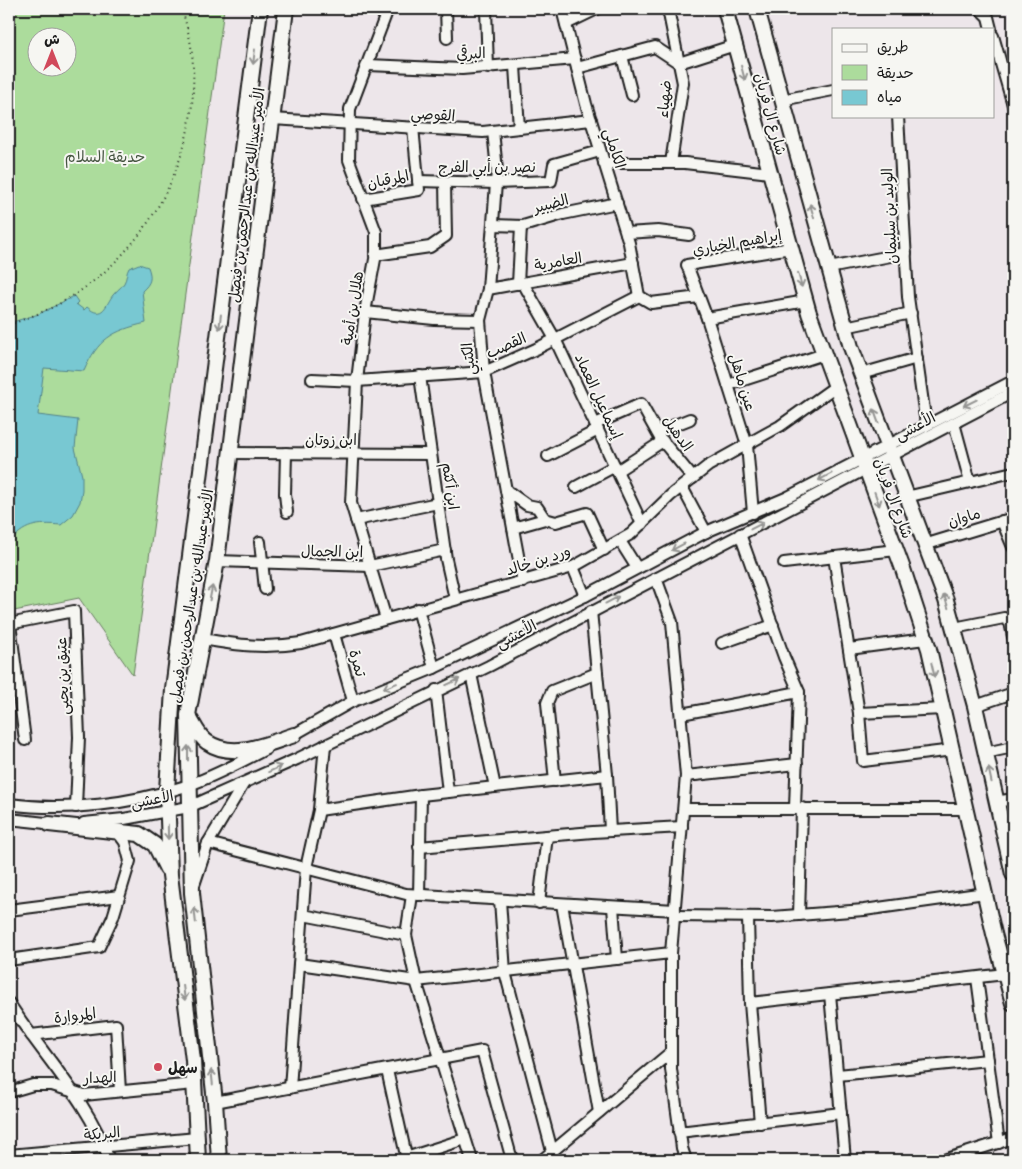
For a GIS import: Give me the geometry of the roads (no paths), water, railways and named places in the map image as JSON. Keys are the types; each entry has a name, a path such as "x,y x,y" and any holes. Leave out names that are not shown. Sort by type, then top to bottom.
{"main road":[{"name":"الأمير عبدالله بن عبدالرحمن بن فيصل","path":"198,1160 194,1084 170,875 168,791 173,689 260,9"},
{"name":"الأمير عبدالله بن عبدالرحمن بن فيصل","path":"219,1160 215,1102 192,892 188,786 188,715 217,562 286,9"},
{"name":"شارع ال فريان","path":"725,9 806,301 896,550 925,639 1013,1003"},
{"name":"شارع ال فريان","path":"757,9 845,327 906,497 946,600 975,706 1013,874"},
{"path":"188,715 206,742 222,749 242,750 256,748 294,735"},
{"path":"49,824 138,834 155,845 170,875"}],"street":[{"name":"هلال بن أمية","path":"386,619 351,503 357,381 365,312 375,255 376,232 350,160 350,109 388,9"},
{"path":"446,9 447,38"},
{"path":"486,9 488,68"},
{"name":"الكاملي","path":"562,9 591,120 626,233 639,296"},
{"path":"566,24 595,9"},
{"name":"ضهياء","path":"668,9 683,83 671,163"},
{"path":"980,9 988,17 991,28"},
{"path":"994,40 1013,105"},
{"path":"679,63 735,45"},
{"name":"البرقي","path":"368,65 462,69 576,63 622,56 654,47 679,63"},
{"path":"622,56 632,95"},
{"path":"515,66 519,128"},
{"path":"782,100 832,90"},
{"name":"القوصي","path":"272,118 493,131 591,120"},
{"name":"الوليد بن سليمان","path":"898,118 910,313 926,424"},
{"name":"المرقبان","path":"363,199 419,190 413,127"},
{"name":"الكتبي","path":"493,131 496,183 488,289 480,320 484,372 523,582"},
{"name":"نصر بن أبي الفرج","path":"418,181 496,183 551,181 554,164 600,151"},
{"path":"604,163 671,163 770,172"},
{"path":"375,255 430,247 446,236 446,182"},
{"name":"الضبير","path":"493,225 521,226 563,214 617,204"},
{"path":"521,226 521,283"},
{"path":"626,233 658,232 689,235"},
{"name":"إبراهيم الخياري","path":"687,265 791,248"},
{"path":"828,268 906,253"},
{"name":"العامرية","path":"488,289 633,263"},
{"name":"عين ماهل","path":"687,265 707,318 747,445 753,513"},
{"name":"إسماعيل العماد","path":"521,283 556,339 642,524"},
{"path":"639,296 651,303 699,297"},
{"name":"القصب","path":"312,379 357,381 484,372 556,339 639,296"},
{"path":"707,318 806,301"},
{"path":"365,312 434,319 480,320"},
{"path":"845,327 910,313"},
{"path":"728,385 824,354"},
{"path":"861,374 917,358"},
{"name":"ابن أكثم","path":"420,376 445,550 455,600"},
{"name":"الأعشى","path":"889,451 926,424 1013,381"},
{"name":"ورد بن خالد","path":"202,639 248,647 277,647 334,634 573,567 620,541 708,466 780,426 836,386"},
{"name":"الأعشى","path":"9,804 76,807 188,786 294,735 353,701 434,668 585,596 706,532 753,513 954,423 1013,392"},
{"name":"الدهيل","path":"597,427 641,404 660,436 694,478"},
{"path":"576,486 616,469 660,436 690,419"},
{"path":"954,423 970,482"},
{"path":"548,456 597,427"},
{"name":"ابن زوتان","path":"230,453 431,454"},
{"path":"286,453 285,494 287,512"},
{"name":"الأعشى","path":"9,819 49,824 105,822 190,807 325,745 471,674 740,534 864,463"},
{"path":"906,497 1013,472"},
{"path":"682,487 706,532"},
{"path":"506,490 527,505 537,507 545,519"},
{"path":"356,520 438,503"},
{"path":"513,528 545,519 556,522 587,513 604,550"},
{"name":"ماوان","path":"924,545 1013,518"},
{"path":"1002,521 1013,547"},
{"path":"740,534 799,692 797,764 799,915"},
{"path":"620,541 637,568"},
{"path":"260,542 265,589"},
{"name":"ابن الجمال","path":"217,562 370,566 445,550"},
{"path":"784,563 896,550"},
{"path":"834,557 859,713 863,761 952,750"},
{"path":"573,567 585,596"},
{"path":"656,578 672,622 686,776 671,953 671,1070 686,1160"},
{"path":"418,610 434,668"},
{"name":"عتيق بن يحيى","path":"10,624 74,611 79,737 76,807"},
{"path":"591,611 607,775 610,831"},
{"path":"954,628 1004,618 1010,622 1013,637"},
{"path":"10,624 25,740"},
{"path":"722,643 773,625"},
{"name":"تمرة","path":"334,634 353,701"},
{"path":"849,649 925,639"},
{"path":"555,781 549,696 552,691 597,673"},
{"path":"471,674 495,787"},
{"path":"436,690 448,792"},
{"path":"681,714 799,692"},
{"path":"975,706 1013,693"},
{"path":"859,713 943,708"},
{"path":"290,1088 306,868 319,810 325,745"},
{"path":"985,753 1013,747"},
{"path":"686,776 797,764"},
{"path":"319,810 421,795 607,775"},
{"path":"192,892 208,843 244,783"},
{"path":"421,795 416,895 406,936 416,981 472,1160"},
{"path":"996,802 1013,799"},
{"path":"684,809 966,809"},
{"path":"9,960 99,947 113,917 130,861 125,842 117,831 105,822"},
{"path":"419,847 610,831 682,828"},
{"path":"539,903 547,836"},
{"path":"208,843 416,895 613,907 675,913 748,917 799,915 864,910 985,893"},
{"path":"9,910 119,896"},
{"path":"500,900 505,972 552,1151"},
{"path":"562,904 599,1112"},
{"path":"613,907 617,959"},
{"path":"302,915 406,936"},
{"path":"748,917 750,1003 760,1123"},
{"path":"299,964 416,981 671,953"},
{"path":"750,1003 1005,974"},
{"path":"977,978 999,1143"},
{"path":"830,994 845,1160"},
{"path":"9,1003 73,1091 105,1148 109,1160"},
{"name":"المروارة","path":"31,1035 116,1025 120,1091"},
{"path":"215,1102 482,1051 512,1160"},
{"path":"542,1160 671,1052"},
{"path":"838,1075 988,1060"},
{"path":"387,1070 407,1159 465,1139"},
{"name":"الهدار","path":"9,1092 33,1085 52,1085 84,1095 194,1084"},
{"path":"680,1132 841,1114"},
{"name":"البريكة","path":"9,1155 105,1148 197,1138"},
{"path":"944,1160 1013,1138"}],"water":[{"path":"139,264 148,267 150,274 149,283 142,291 146,323 124,329 108,338 95,351 84,371 44,368 38,415 78,420 75,448 82,476 80,502 73,515 61,525 45,524 32,526 20,532 9,544 9,323 39,314 74,296 78,302 76,304 84,310 87,307 92,311 100,312 124,283 129,268"}],"place":[{"name":"سهل","path":"158,1067"}],"park label":[{"name":"حديقة السلام","path":"105,156"}]}
